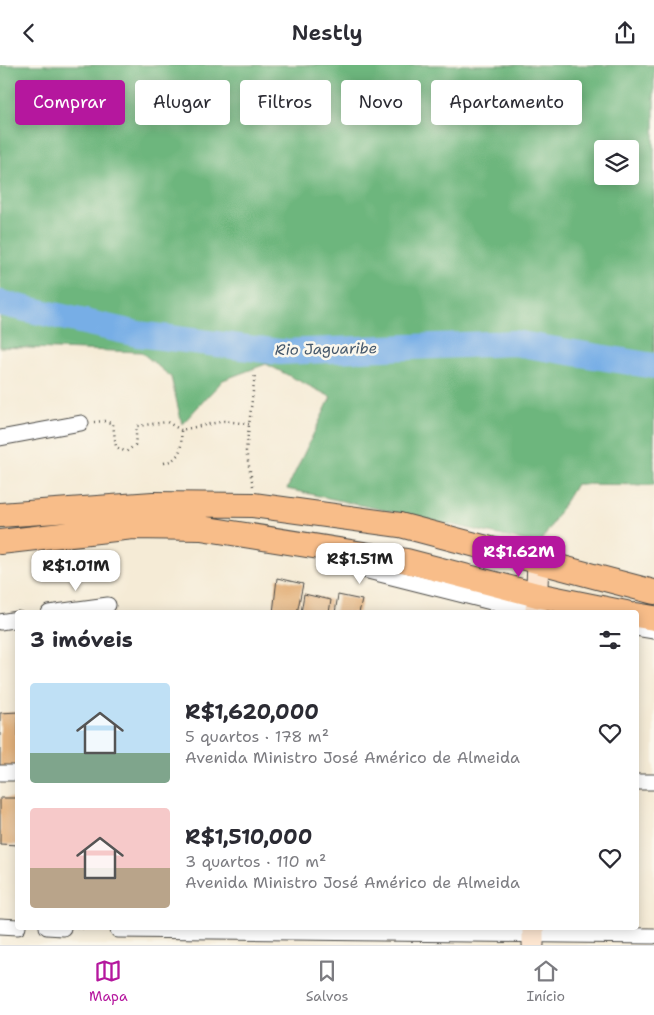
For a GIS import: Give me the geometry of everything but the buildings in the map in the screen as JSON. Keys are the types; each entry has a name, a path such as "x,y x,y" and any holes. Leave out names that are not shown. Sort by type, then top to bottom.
{"main road":[{"path":"0,515 153,504 253,505 400,525 654,592"},
{"path":"330,547 348,529 356,525 400,525"},
{"path":"0,542 133,527 201,528 330,547 407,561 536,607 585,610"},
{"path":"639,616 654,618"}],"street":[{"path":"0,438 81,423"},
{"path":"330,547 336,559 352,567 536,607 538,561"},
{"path":"407,561 424,583"},
{"path":"71,610 108,605"},
{"path":"0,622 15,620"},
{"path":"639,628 654,631"},
{"path":"0,773 15,773"},
{"path":"639,782 654,782"},
{"path":"0,926 15,927"},
{"path":"118,930 654,936"}],"path":[{"path":"253,505 253,479 246,451 255,374"},
{"path":"81,423 105,421 113,424 116,447 126,452 135,445 137,426 168,422 181,430 224,421 249,424"},
{"path":"164,463 176,458 181,450 181,430"}],"green space":[{"path":"0,65 654,65 654,485 576,484 540,544 287,489 331,397 266,364 223,380 182,424 171,377 141,352 0,347"}],"waterway":[{"name":"Rio Jaguaribe","path":"0,303 138,334 280,352 514,343 654,366"}]}
